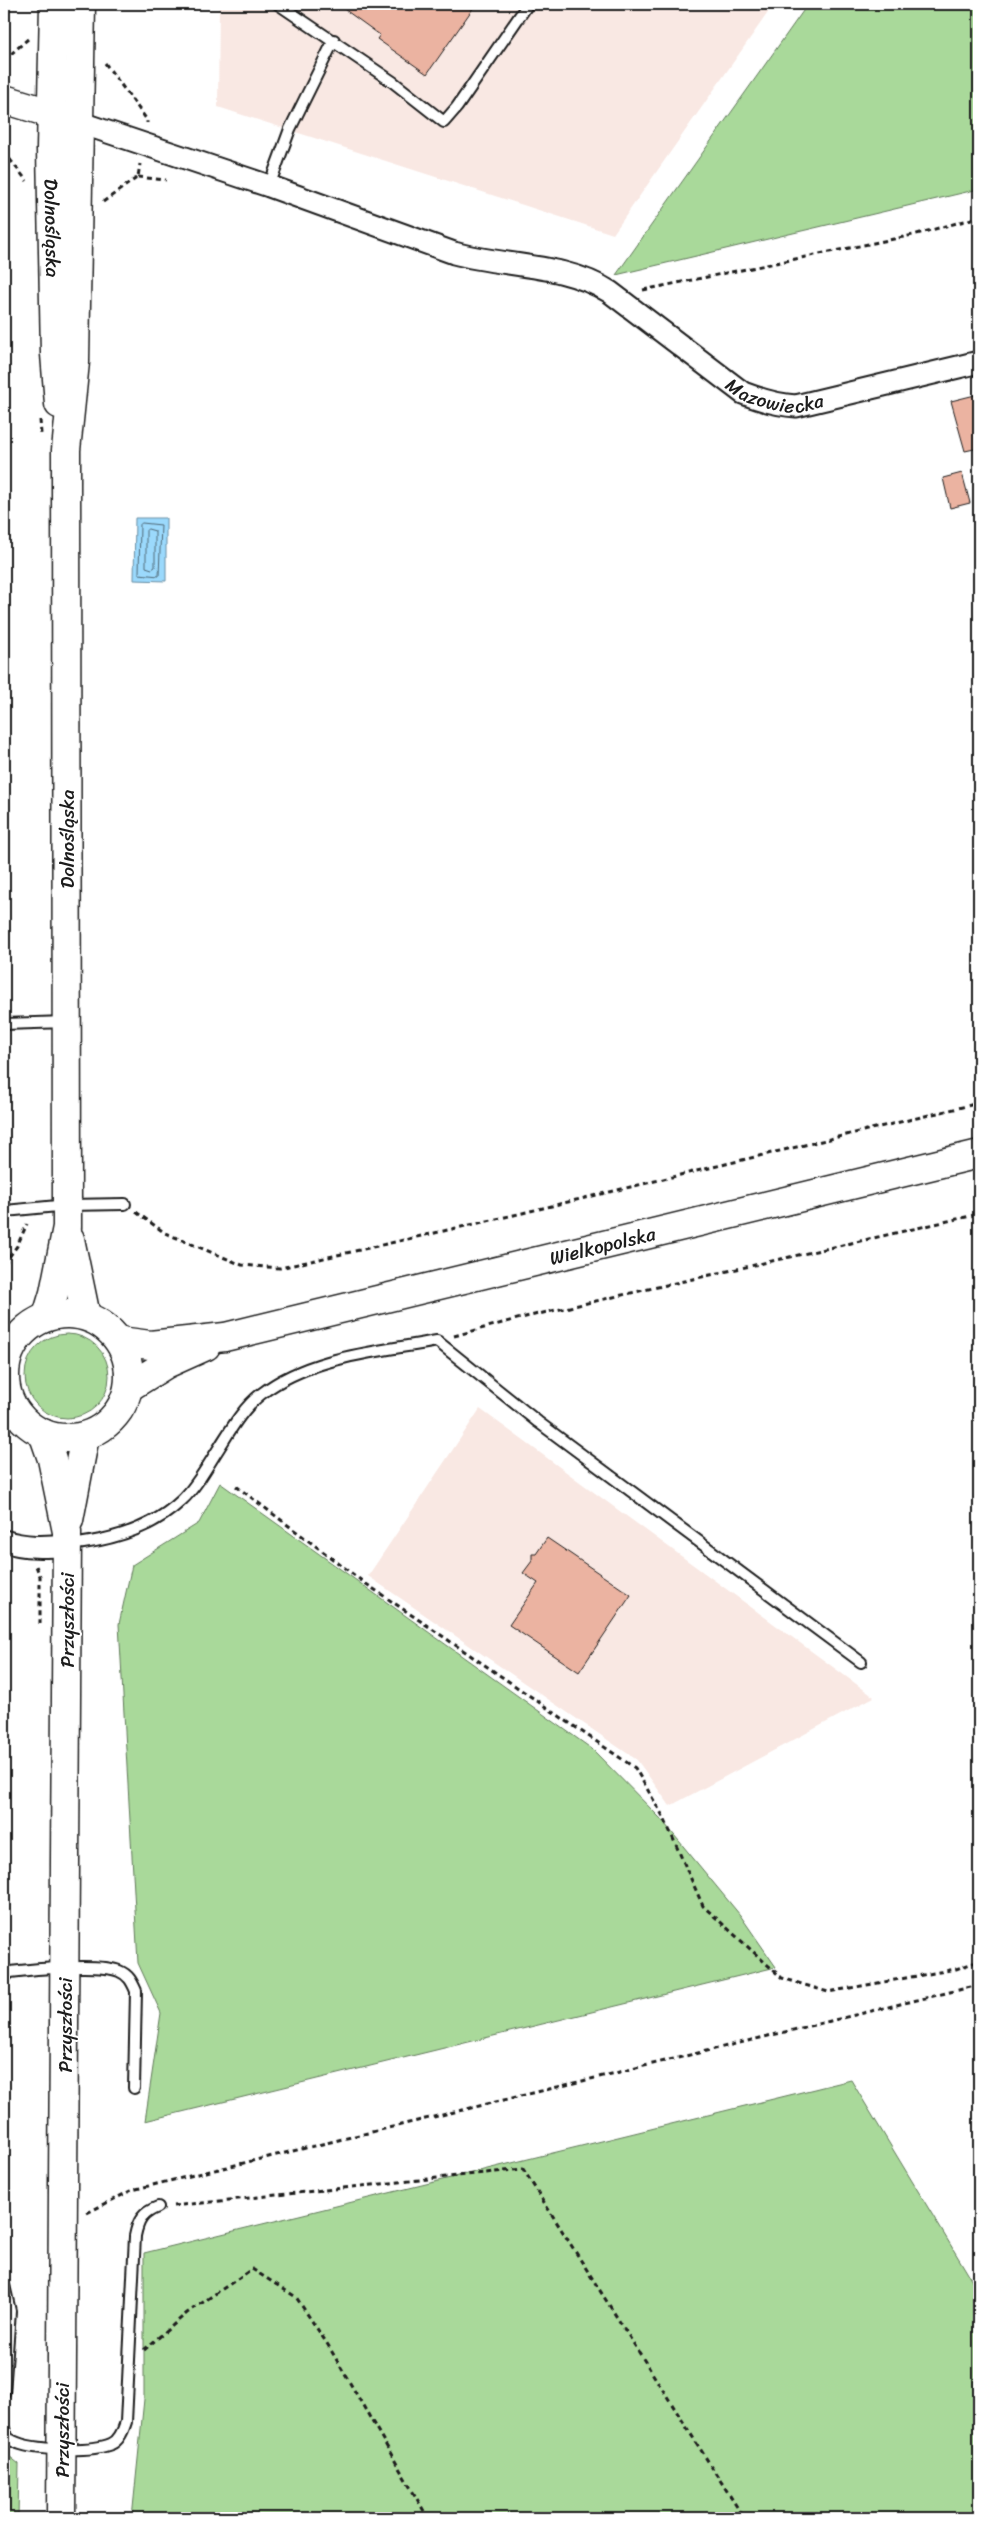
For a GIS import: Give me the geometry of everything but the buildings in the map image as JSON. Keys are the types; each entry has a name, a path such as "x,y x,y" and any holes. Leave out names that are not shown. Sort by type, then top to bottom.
{"main road":[{"name":"Dolnośląska","path":"54,4 52,114 55,354 56,389 66,450"},
{"name":"Dolnośląska","path":"47,1316 54,1293 67,1216 66,450 75,362 81,4"},
{"path":"4,99 78,122"},
{"name":"Wielkopolska","path":"120,1341 150,1345 225,1337 979,1154"},
{"name":"Dolnośląska","path":"67,1216 86,1316"},
{"path":"65,1313 86,1316 105,1326 120,1341 128,1360 129,1386 126,1398 117,1415 103,1427 85,1436 67,1438 43,1433 10,1409 5,1367 8,1354 18,1338 30,1325 47,1316 65,1313"},
{"name":"Wielkopolska","path":"129,1386 166,1364 225,1337"},
{"name":"Przyszłości","path":"43,1433 52,1459 67,1538"},
{"name":"Przyszłości","path":"61,2518 67,1538 85,1436"}],"street":[{"name":"Mazowiecka","path":"78,122 269,186 454,253 477,260 570,274 598,285 743,393 779,405 796,406 815,402 979,362"},
{"path":"4,1541 16,1545 46,1547 67,1538"}],"lane":[{"path":"278,4 334,40 393,82 444,122 457,107 528,4"},
{"path":"269,186 290,129 334,40"},
{"path":"4,1024 67,1022"},
{"path":"5,1211 26,1208 67,1216 125,1204"},
{"path":"67,1538 98,1542 121,1535 166,1513 183,1500 240,1416 260,1395 280,1382 307,1369 340,1359 436,1340 538,1422 862,1662"},
{"path":"4,1978 10,1972 65,1967 118,1970 129,1977 136,1991 134,2088"},
{"path":"4,2429 11,2440 24,2445 62,2449 100,2447 112,2444 121,2434 126,2422 135,2236 138,2222 146,2212 158,2207"},
{"path":"4,2285 10,2311 4,2393"}],"path":[{"path":"4,60 23,44 32,32"},
{"path":"102,58 147,120 138,177"},
{"path":"112,193 138,177 166,180"},
{"path":"638,289 647,290 913,235 979,217"},
{"path":"125,1204 165,1233 209,1252 242,1265 280,1268 514,1215 979,1103"},
{"path":"4,1264 17,1246 29,1218 26,1208"},
{"path":"436,1340 521,1318 979,1214"},
{"path":"236,1486 362,1581 635,1768 664,1818 703,1906 782,1978 828,1992 956,1969 979,1961"},
{"path":"31,1564 35,1566 40,1576 40,1625"},
{"path":"63,2214 88,2213 132,2190 979,1985"},
{"path":"158,2207 523,2170 744,2518"},
{"path":"129,2364 187,2313 252,2269 296,2297 328,2345 428,2518"}],"shaded area":[{"path":"219,4 774,4 613,234 218,107"},
{"path":"480,1409 874,1697 670,1806 637,1760 368,1576"}],"green space":[{"path":"808,4 979,4 979,189 616,275"},
{"path":"67,1334 83,1337 97,1346 106,1360 109,1376 106,1392 97,1406 83,1415 67,1418 51,1415 37,1406 28,1392 25,1376 28,1360 37,1346 51,1337"},
{"path":"220,1483 592,1749 660,1818 740,1915 776,1967 145,2121 161,2013 138,1963 119,1624 132,1565 199,1523"},
{"path":"851,2080 979,2292 979,2518 132,2518 144,2399 144,2253"},
{"path":"4,2452 19,2464 18,2518 4,2518"}],"water":[{"path":"135,518 166,518 166,581 134,580"}]}
